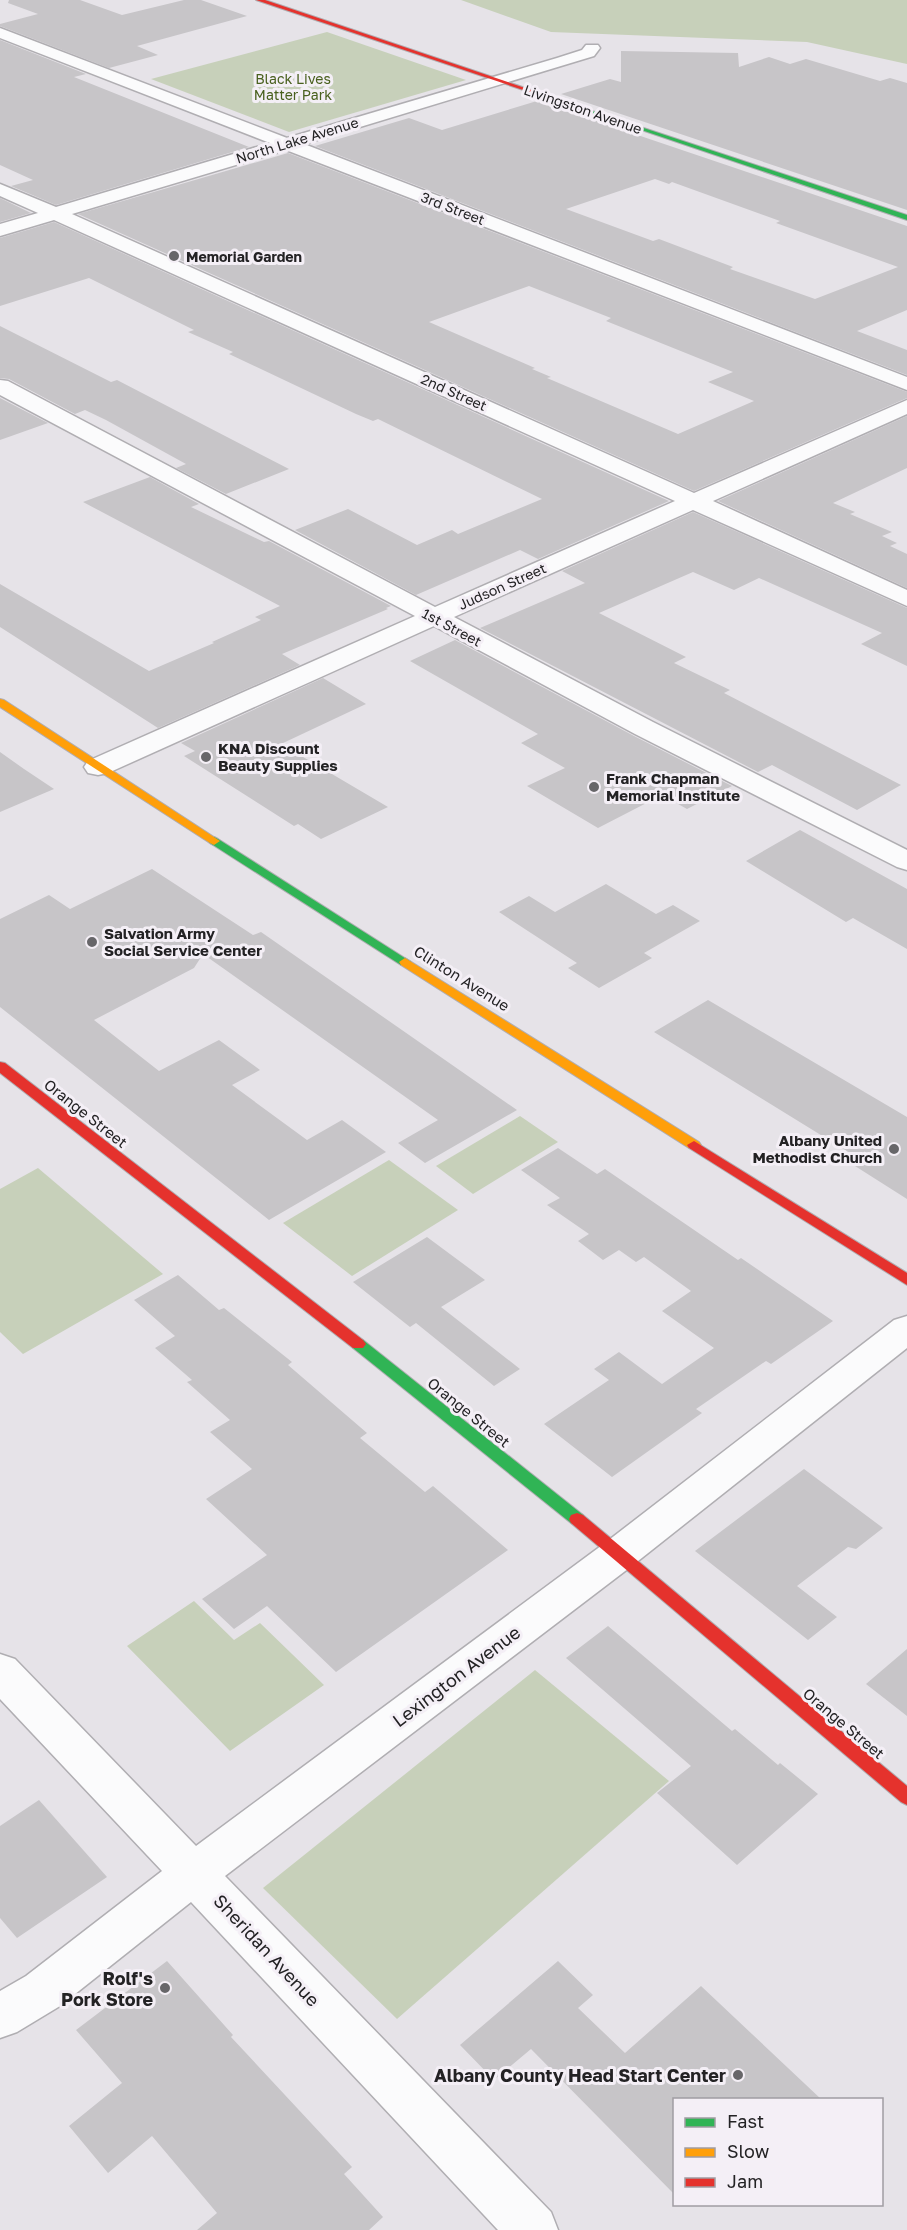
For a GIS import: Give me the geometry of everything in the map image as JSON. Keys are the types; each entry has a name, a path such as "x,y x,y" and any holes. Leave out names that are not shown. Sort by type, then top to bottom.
{"street":[{"name":"Livingston Avenue","path":"259,0 907,218"},
{"name":"3rd Street","path":"0,33 907,384"},
{"name":"North Lake Avenue","path":"0,230 588,53 592,48"},
{"name":"2nd Street","path":"0,189 907,599"},
{"name":"1st Street","path":"0,387 644,728 907,861"},
{"name":"Judson Street","path":"98,767 907,406"},
{"name":"Clinton Avenue","path":"0,702 98,767 907,1280"},
{"name":"Orange Street","path":"0,1066 361,1346 619,1554 907,1797"},
{"name":"Lexington Avenue","path":"0,2016 43,1991 194,1873 619,1554 907,1329"},
{"name":"Sheridan Avenue","path":"0,1671 533,2230"}],"green space":[{"path":"461,0 907,0 907,64 807,42 551,32"},
{"name":"Black Lives Matter Park","path":"327,32 466,80 289,132 151,79"},
{"path":"520,1116 558,1142 473,1194 436,1166"},
{"path":"389,1160 458,1210 352,1276 283,1223"},
{"path":"38,1168 163,1274 23,1354 0,1332 0,1189"},
{"path":"194,1601 234,1640 260,1623 324,1685 230,1751 127,1646"},
{"path":"535,1670 669,1781 397,2019 263,1888"}],"building":[{"path":"9,0 80,0 122,15 184,0 201,0 247,16 137,46 158,55 109,68 0,26 0,24 38,14 8,3"},
{"path":"0,40 86,74 74,77 249,147 56,205 11,186 33,180 0,165"},
{"path":"621,51 738,53 739,67 769,57 790,64 806,59 880,81 890,78 907,83 907,210 561,94 610,79 621,82"},
{"path":"537,101 907,226 907,310 857,331 907,350 907,375 315,146 409,118 442,130","holes":["655,179 669,184 672,182 780,221 776,223 898,267 815,299 730,269 733,267 659,239 653,241 566,209"]},
{"path":"288,153 907,392 907,398 694,491 78,214","holes":["529,286 611,318 606,321 733,372 708,382 754,401 678,434 547,378 551,377 429,322"]},
{"path":"0,198 31,213 0,222"},
{"path":"54,222 669,501 538,559 520,550 416,595 295,530 348,509 417,545 452,530 458,534 542,499 378,419 373,421 356,414 229,354 233,352 188,332 194,330 89,278 0,306 0,238"},
{"path":"0,326 111,382 117,380 289,469 226,494 176,468 186,464 106,420 85,410 75,414 9,379 0,378"},
{"path":"0,398 48,423 0,440"},
{"path":"907,416 907,468 833,503 855,512 850,514 892,532 882,536 897,543 890,546 907,554 907,588 718,501"},
{"path":"150,477 199,504 191,507 264,542 269,541 391,606 282,654 300,665 158,728 0,627 0,584 149,671 261,620 255,617 280,606 83,502"},
{"path":"693,512 907,608 907,666 861,644 882,633 759,578 734,590 693,572 599,613 686,657 674,663 730,690 724,693 901,785 857,810 772,765 758,772 480,628 585,583 562,571"},
{"path":"455,640 732,786 687,809 662,795 598,828 527,786 565,768 521,743 538,734 410,661"},
{"path":"323,678 366,704 281,744 388,807 321,839 298,824 294,826 184,756 195,751 181,743"},
{"path":"0,752 24,769 54,789 0,812"},
{"path":"800,830 907,889 907,949 853,918 846,922 746,861"},
{"path":"152,869 253,935 261,932 517,1110 425,1163 398,1143 438,1120 203,954 194,968 94,1020 159,1071 219,1040 260,1070 232,1085 307,1140 342,1120 386,1152 269,1220 0,1007 0,919 49,895 70,909"},
{"path":"606,884 656,914 673,905 700,921 644,953 652,958 599,988 568,968 577,963 499,912 529,896 555,912"},
{"path":"708,1000 907,1117 907,1199 855,1166 863,1161 654,1032"},
{"path":"558,1148 597,1174 605,1169 738,1260 741,1258 833,1321 771,1364 766,1361 696,1409 702,1413 612,1477 544,1424 609,1380 594,1369 619,1352 662,1384 714,1348 662,1311 691,1291 644,1257 636,1262 619,1250 603,1260 578,1241 589,1234 547,1205 560,1198 521,1170"},
{"path":"427,1237 485,1280 441,1307 520,1369 494,1386 416,1323 410,1327 353,1282"},
{"path":"178,1275 219,1310 224,1308 292,1362 288,1365 367,1433 360,1438 425,1492 433,1486 508,1550 336,1672 267,1606 234,1629 202,1599 267,1555 206,1499 252,1469 210,1432 230,1420 187,1382 192,1380 155,1348 175,1336 134,1300"},
{"path":"804,1469 883,1528 856,1549 848,1547 797,1586 837,1617 808,1640 695,1551"},
{"path":"608,1626 732,1731 735,1729 778,1765 780,1763 818,1794 737,1865 657,1793 691,1766 566,1658"},
{"path":"907,1649 907,1716 866,1684"},
{"path":"39,1800 107,1877 17,1938 0,1918 0,1826"},
{"path":"167,1961 233,2035 231,2037 352,2167 344,2174 383,2217 369,2230 197,2230 217,2213 152,2136 108,2173 69,2126 122,2083 76,2030"},
{"path":"558,1961 593,1995 578,2008 625,2053 701,1986 820,2098 673,2098 673,2193 531,2049 494,2080 460,2045"}],"traffic: fast":[{"path":"546,96 907,218"},
{"path":"214,841 405,962"},
{"path":"358,1344 577,1519"}],"traffic: slow":[{"path":"0,702 214,841"},
{"path":"405,962 694,1145"}],"traffic: jam":[{"path":"259,0 546,96"},
{"path":"0,1066 358,1344"},
{"path":"694,1145 907,1280"},
{"path":"577,1519 907,1797"}],"place":[{"name":"Memorial Garden","path":"174,256"},
{"name":"KNA Discount Beauty Supplies","path":"206,757"},
{"name":"Frank Chapman Memorial Institute","path":"594,787"},
{"name":"Salvation Army Social Service Center","path":"92,942"},
{"name":"Albany United Methodist Church","path":"894,1149"},
{"name":"Rolf's Pork Store","path":"165,1988"},
{"name":"Albany County Head Start Center","path":"738,2075"}]}
